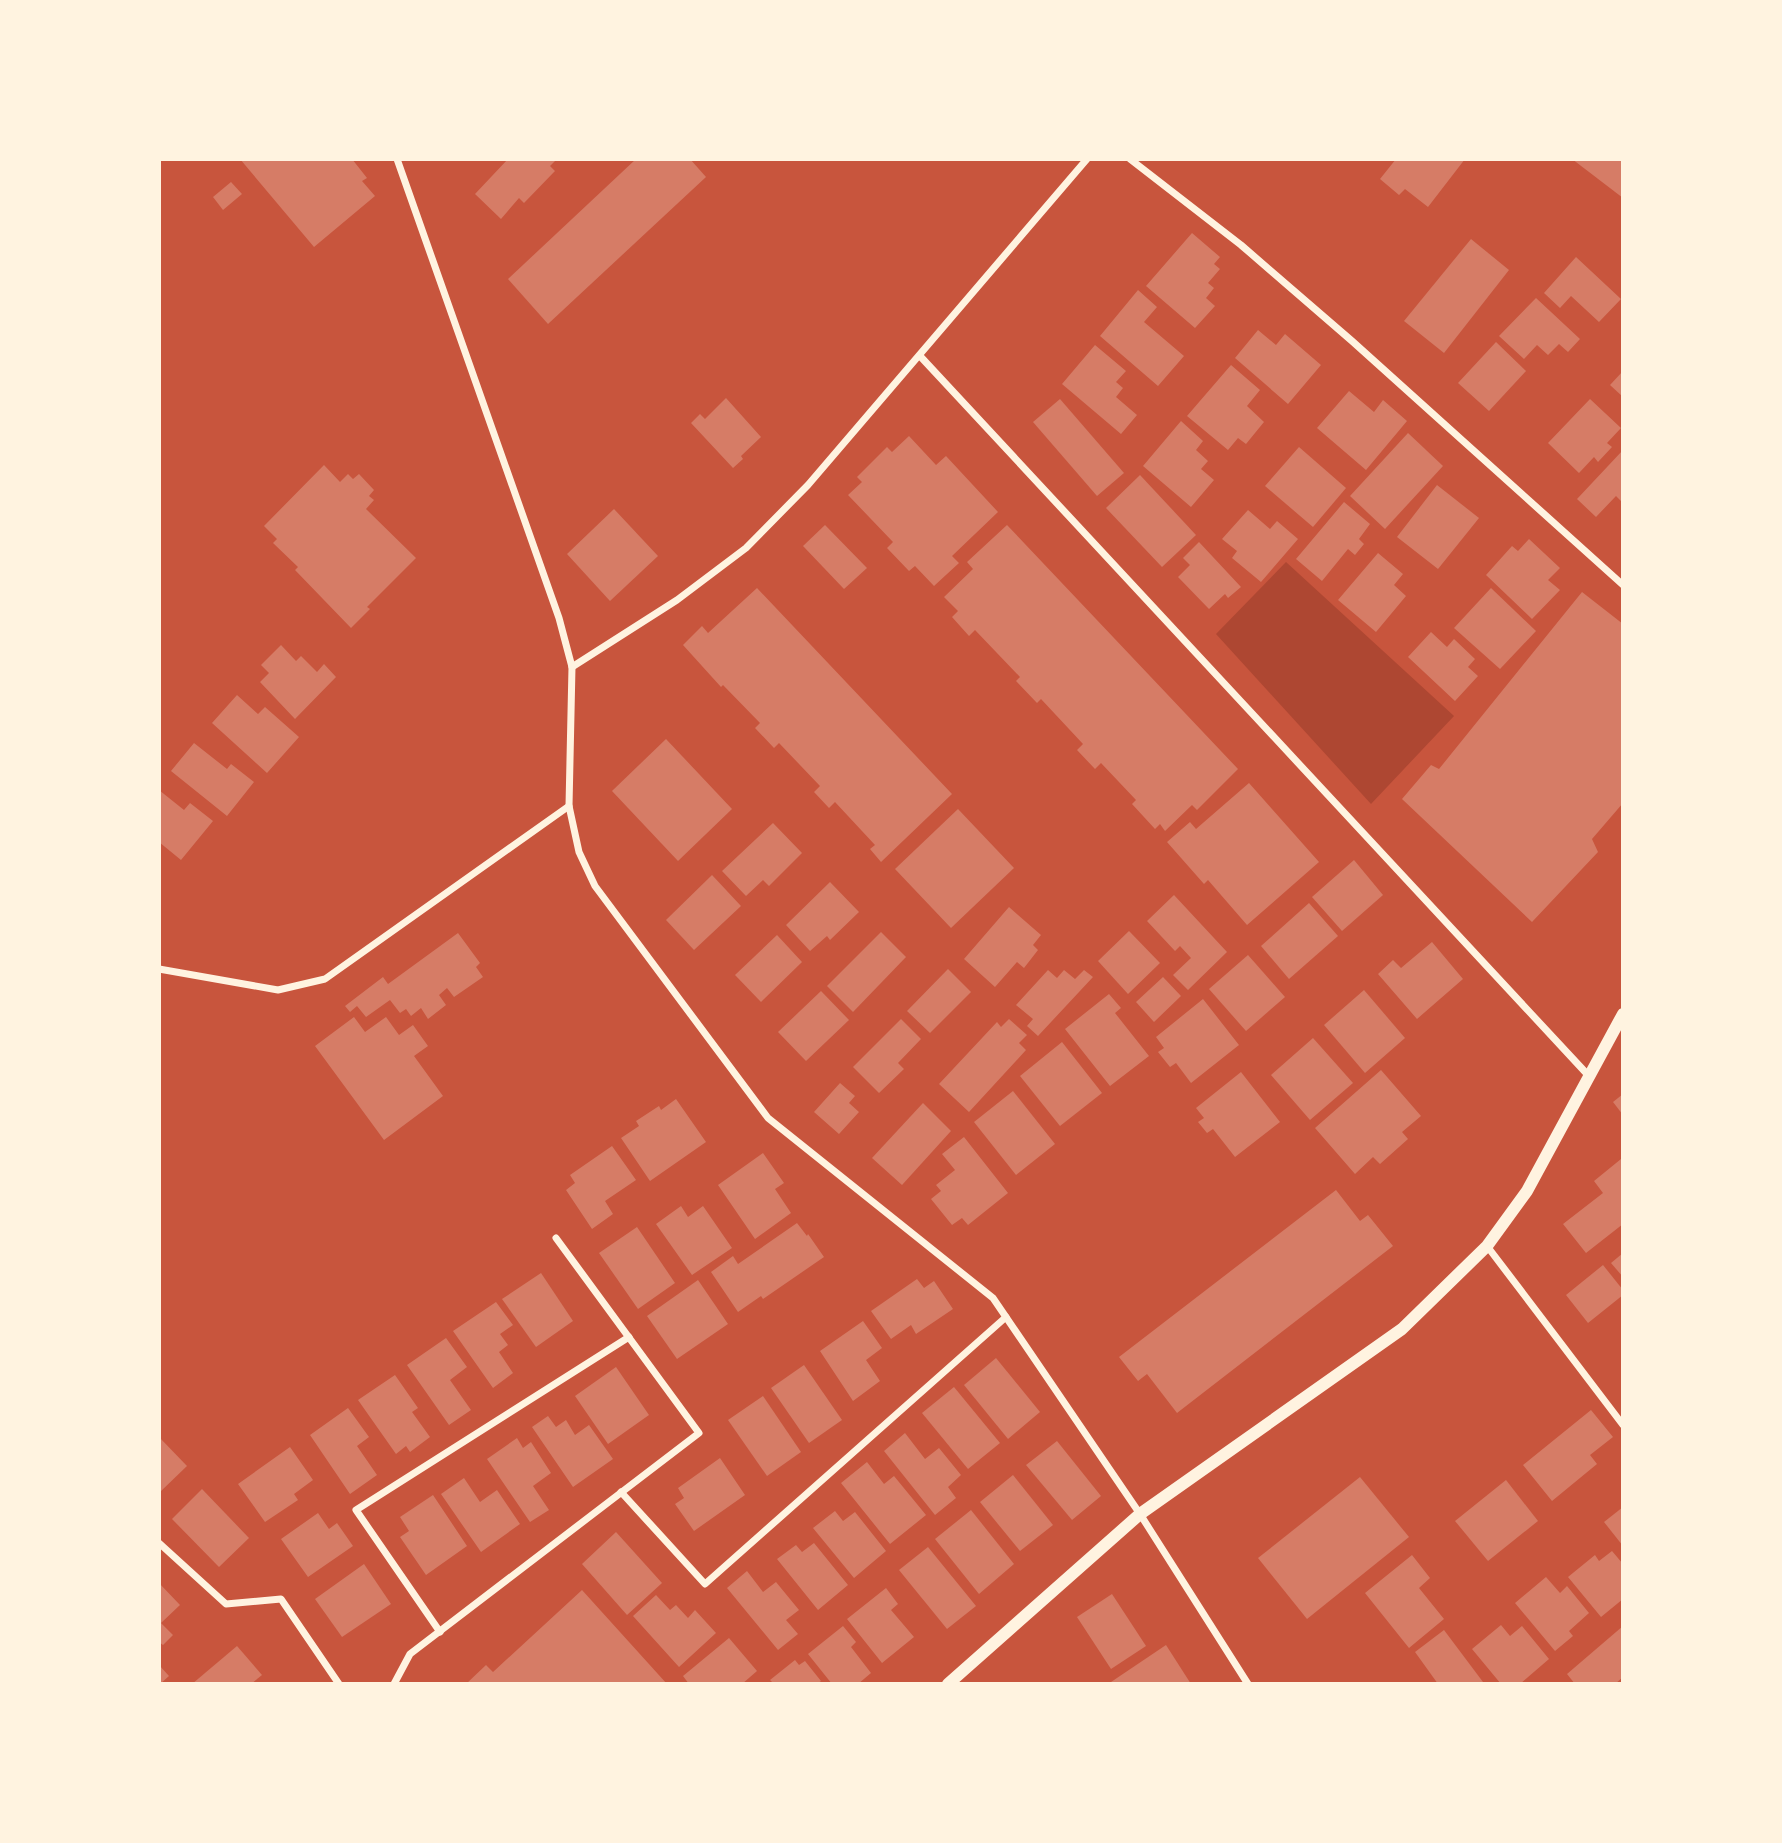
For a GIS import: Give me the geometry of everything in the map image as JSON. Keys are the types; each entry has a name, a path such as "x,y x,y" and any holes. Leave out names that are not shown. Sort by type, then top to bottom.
{"street":[{"path":"397,159 559,618 572,667 569,806 579,852 595,886 768,1118 993,1298 1140,1514 1248,1684"},
{"path":"572,667 677,600 746,548 808,485 1087,159"},
{"path":"1130,159 1241,245 1623,585"},
{"path":"920,356 1588,1075"},
{"path":"159,970 278,990 325,979 569,806"},
{"path":"948,1684 1140,1514 1402,1329 1487,1246 1527,1191 1623,1014"},
{"path":"394,1684 410,1654 699,1433 556,1238"},
{"path":"1487,1246 1623,1425"},
{"path":"621,1492 705,1584 1006,1317"},
{"path":"440,1632 356,1510 629,1337"},
{"path":"159,1543 226,1604 281,1599 339,1684"}],"shaded area":[{"path":"1286,562 1454,716 1371,804 1216,634"}],"building":[{"path":"240,159 352,159 367,178 362,181 375,196 314,247"},
{"path":"508,159 557,159 550,166 555,171 524,203 519,198 501,219 475,194"},
{"path":"636,159 690,159 706,177 548,324 508,279"},
{"path":"1396,159 1465,159 1428,207 1405,189 1399,195 1380,179"},
{"path":"1572,159 1623,159 1623,198"},
{"path":"231,182 242,194 223,210 213,197"},
{"path":"1192,233 1220,257 1214,264 1220,269 1208,283 1214,288 1206,298 1215,306 1195,328 1146,286"},
{"path":"1471,239 1509,270 1444,353 1404,321"},
{"path":"1576,257 1621,299 1599,322 1571,296 1560,308 1544,293"},
{"path":"1138,290 1157,307 1144,322 1184,356 1158,386 1100,336"},
{"path":"1536,298 1580,339 1568,352 1559,344 1548,355 1537,345 1524,359 1499,336"},
{"path":"1258,330 1276,345 1285,334 1321,365 1288,404 1235,358"},
{"path":"1496,342 1526,371 1489,411 1458,383"},
{"path":"1095,345 1126,371 1116,382 1123,388 1116,397 1137,415 1121,434 1062,384"},
{"path":"1231,365 1260,390 1247,406 1264,422 1246,444 1238,438 1228,450 1187,416"},
{"path":"1623,371 1623,397 1610,385"},
{"path":"1349,391 1374,412 1383,400 1407,421 1366,470 1317,428"},
{"path":"726,398 761,437 741,456 743,459 733,468 691,423 700,414 705,419"},
{"path":"1060,399 1124,473 1097,496 1033,422"},
{"path":"1590,399 1621,428 1607,443 1612,447 1598,462 1594,457 1579,473 1548,443"},
{"path":"1181,421 1203,441 1196,450 1208,461 1201,469 1214,480 1191,507 1143,466"},
{"path":"1408,433 1443,466 1385,529 1350,496"},
{"path":"909,436 936,465 946,456 998,512 952,556 959,563 934,586 915,566 909,571 887,548 893,542 848,495 862,482 857,477 887,447 892,452"},
{"path":"1299,447 1346,488 1313,527 1265,486"},
{"path":"1623,450 1623,503 1616,496 1596,517 1577,499"},
{"path":"324,465 340,482 348,474 353,479 359,474 374,490 369,496 374,500 366,509 416,558 367,607 370,609 351,628 295,570 298,567 273,543 277,539 264,526"},
{"path":"1140,475 1196,535 1162,567 1106,508"},
{"path":"1437,485 1479,518 1438,569 1397,537"},
{"path":"1344,502 1370,524 1359,539 1364,544 1355,555 1348,549 1322,581 1296,559"},
{"path":"614,509 658,556 610,601 567,554"},
{"path":"1248,510 1270,529 1277,521 1298,539 1261,582 1232,558 1237,551 1222,539"},
{"path":"825,525 867,568 844,589 803,546"},
{"path":"1007,525 1238,769 1197,810 1192,805 1165,831 1160,824 1155,829 1132,804 1136,800 1101,763 1095,769 1077,750 1083,744 1041,699 1037,703 1016,681 1020,677 975,630 969,636 952,617 958,611 944,597 973,569 967,562"},
{"path":"1529,539 1560,568 1548,580 1560,590 1532,619 1486,575 1512,546 1518,551"},
{"path":"1199,542 1241,587 1228,598 1225,594 1209,609 1178,577 1190,565 1183,558"},
{"path":"1378,553 1403,574 1394,585 1406,596 1376,632 1338,600"},
{"path":"757,588 952,794 881,862 870,849 875,845 835,802 829,808 814,792 820,786 779,743 774,748 755,728 760,723 723,685 721,687 683,645 702,626 708,633"},
{"path":"1491,588 1536,631 1500,669 1454,628"},
{"path":"1582,592 1623,624 1623,803 1592,839 1598,852 1532,922 1402,799 1431,765 1439,769"},
{"path":"1431,632 1447,647 1454,639 1475,659 1468,667 1478,676 1455,701 1408,657"},
{"path":"281,645 296,661 301,656 317,672 324,664 336,677 295,719 260,682 269,673 261,665"},
{"path":"237,695 258,714 265,707 299,737 267,773 212,723"},
{"path":"666,739 732,809 678,861 612,791"},
{"path":"194,743 227,769 231,764 254,782 227,816 171,771"},
{"path":"1249,783 1319,862 1247,925 1208,880 1204,884 1167,842 1190,822 1196,829"},
{"path":"159,790 184,810 190,803 213,821 181,860 159,842"},
{"path":"958,809 1014,868 951,928 895,869"},
{"path":"773,823 802,853 769,886 763,880 746,896 722,871"},
{"path":"1354,860 1383,895 1342,931 1312,897"},
{"path":"712,875 741,906 694,950 666,920"},
{"path":"830,882 859,912 830,940 827,936 810,951 786,925"},
{"path":"1174,895 1227,952 1188,990 1173,975 1191,958 1180,946 1175,951 1147,921"},
{"path":"1309,903 1338,936 1289,979 1261,946"},
{"path":"1009,907 1041,935 1033,945 1038,950 1024,968 1017,962 995,987 964,959"},
{"path":"1129,931 1160,963 1128,994 1098,961"},
{"path":"881,932 906,957 853,1012 827,986"},
{"path":"458,933 480,963 476,967 483,977 454,997 447,988 439,995 446,1005 428,1019 421,1008 411,1016 406,1009 400,1013 390,1000 366,1017 357,1006 350,1012 345,1006 383,977 388,984"},
{"path":"777,935 802,962 761,1002 735,975"},
{"path":"1432,942 1463,979 1417,1019 1378,974 1393,960 1401,968"},
{"path":"1248,955 1285,997 1246,1031 1209,989"},
{"path":"948,969 971,992 930,1033 907,1011"},
{"path":"1048,970 1057,978 1064,970 1075,979 1084,970 1093,977 1038,1036 1027,1026 1033,1019 1016,1005"},
{"path":"1163,977 1181,996 1154,1022 1136,1002"},
{"path":"1364,990 1405,1038 1365,1073 1324,1025"},
{"path":"821,991 849,1020 806,1061 778,1032"},
{"path":"1109,994 1121,1008 1115,1013 1149,1056 1110,1086 1065,1029"},
{"path":"1203,999 1239,1045 1191,1083 1176,1063 1170,1067 1158,1052 1164,1048 1156,1037"},
{"path":"354,1017 365,1032 386,1017 399,1035 413,1025 428,1046 414,1056 443,1096 384,1140 315,1046"},
{"path":"901,1019 921,1039 898,1063 904,1069 879,1093 853,1067"},
{"path":"1009,1019 1027,1035 1019,1043 1026,1050 969,1112 939,1084 997,1022 1001,1027"},
{"path":"1313,1038 1353,1083 1310,1120 1271,1075"},
{"path":"1062,1042 1102,1093 1060,1126 1020,1076"},
{"path":"1381,1070 1421,1116 1402,1132 1408,1139 1380,1164 1373,1157 1355,1174 1315,1128"},
{"path":"1241,1072 1280,1122 1235,1157 1213,1129 1207,1133 1198,1122 1204,1118 1196,1108"},
{"path":"840,1083 855,1096 849,1103 859,1112 839,1134 814,1112"},
{"path":"1013,1091 1055,1144 1016,1175 974,1122"},
{"path":"1623,1094 1623,1115 1613,1102"},
{"path":"676,1099 706,1142 650,1181 621,1138 639,1126 636,1121 659,1106 661,1110"},
{"path":"923,1103 951,1131 902,1185 872,1158"},
{"path":"964,1137 1008,1193 968,1225 962,1218 952,1225 931,1199 941,1191 936,1185 955,1170 942,1154"},
{"path":"612,1146 636,1180 605,1201 613,1214 592,1229 566,1190 575,1183 570,1175"},
{"path":"763,1153 784,1183 775,1189 791,1213 755,1239 718,1185"},
{"path":"1621,1159 1623,1224 1586,1253 1563,1224 1603,1193 1594,1181"},
{"path":"1336,1190 1360,1221 1368,1215 1393,1246 1177,1413 1147,1374 1138,1381 1119,1357"},
{"path":"681,1206 688,1217 703,1206 732,1248 692,1275 656,1224"},
{"path":"797,1223 824,1257 763,1299 761,1296 738,1312 711,1272 733,1256 738,1264"},
{"path":"637,1227 675,1283 638,1309 599,1253"},
{"path":"1623,1253 1623,1277 1611,1263"},
{"path":"1603,1265 1623,1290 1623,1295 1588,1323 1566,1295"},
{"path":"541,1273 573,1321 536,1347 502,1299"},
{"path":"917,1279 924,1288 934,1281 953,1309 916,1334 911,1325 891,1339 871,1311"},
{"path":"698,1280 728,1324 677,1359 647,1316"},
{"path":"496,1302 513,1325 500,1334 508,1345 499,1352 513,1373 493,1388 453,1331"},
{"path":"863,1321 882,1348 866,1360 880,1381 853,1401 820,1351"},
{"path":"446,1338 467,1367 450,1380 471,1410 449,1425 407,1365"},
{"path":"996,1358 1040,1412 1008,1439 964,1385"},
{"path":"804,1365 842,1420 809,1443 771,1388"},
{"path":"616,1367 649,1415 608,1444 575,1396"},
{"path":"395,1375 418,1408 412,1412 430,1437 410,1452 406,1446 396,1454 358,1400"},
{"path":"954,1387 1000,1443 968,1469 922,1413"},
{"path":"763,1396 801,1452 767,1476 728,1420"},
{"path":"348,1408 369,1437 357,1446 377,1475 350,1494 310,1435"},
{"path":"1591,1410 1613,1437 1590,1455 1597,1464 1552,1501 1523,1465"},
{"path":"548,1416 556,1427 566,1420 575,1435 589,1425 613,1459 573,1487 532,1427"},
{"path":"905,1433 925,1459 939,1448 961,1475 948,1487 956,1498 935,1515 884,1451"},
{"path":"159,1437 187,1466 159,1493"},
{"path":"517,1438 523,1448 531,1442 551,1473 533,1486 549,1510 530,1522 487,1459"},
{"path":"1057,1441 1101,1496 1072,1520 1026,1465"},
{"path":"290,1447 313,1480 294,1494 298,1500 265,1522 238,1484"},
{"path":"720,1458 745,1495 694,1531 675,1504 684,1498 678,1488"},
{"path":"867,1462 884,1484 894,1476 926,1515 890,1544 841,1483"},
{"path":"1013,1475 1053,1525 1020,1551 980,1502"},
{"path":"1360,1477 1409,1537 1307,1619 1258,1558"},
{"path":"464,1478 480,1502 497,1490 520,1524 481,1552 441,1494"},
{"path":"1506,1480 1538,1521 1488,1561 1455,1521"},
{"path":"202,1489 249,1538 219,1567 172,1519"},
{"path":"433,1495 467,1546 426,1575 400,1537 409,1531 400,1517"},
{"path":"1623,1507 1623,1546 1604,1522"},
{"path":"971,1510 1014,1564 979,1594 935,1539"},
{"path":"835,1511 843,1521 855,1512 886,1551 854,1578 813,1528"},
{"path":"318,1513 329,1529 337,1523 353,1546 308,1577 281,1539"},
{"path":"616,1532 662,1583 627,1615 582,1564"},
{"path":"814,1543 848,1585 818,1610 777,1559 796,1545 802,1552"},
{"path":"928,1547 976,1606 947,1629 899,1570"},
{"path":"1612,1551 1623,1564 1623,1599 1601,1617 1568,1577 1595,1555 1599,1561"},
{"path":"1412,1555 1430,1578 1419,1588 1444,1619 1409,1648 1365,1593"},
{"path":"364,1564 391,1604 342,1637 315,1599"},
{"path":"747,1571 763,1592 776,1582 799,1610 786,1620 798,1634 778,1650 727,1588"},
{"path":"1546,1577 1560,1593 1567,1586 1589,1613 1569,1631 1573,1636 1555,1651 1515,1603"},
{"path":"159,1583 180,1605 161,1623 173,1635 163,1645 159,1642"},
{"path":"886,1588 898,1604 891,1610 914,1637 882,1663 847,1619"},
{"path":"582,1590 667,1684 466,1684 486,1665 493,1672"},
{"path":"1112,1594 1146,1646 1111,1669 1077,1617"},
{"path":"656,1595 670,1610 676,1605 688,1618 695,1610 716,1633 679,1667 633,1616"},
{"path":"1501,1625 1510,1636 1522,1626 1549,1659 1520,1684 1501,1684 1472,1649"},
{"path":"843,1626 856,1642 851,1647 871,1673 858,1684 832,1684 808,1654"},
{"path":"1623,1626 1623,1677 1615,1684 1575,1684 1567,1674"},
{"path":"1444,1630 1483,1682 1438,1684 1415,1652"},
{"path":"729,1638 757,1671 742,1684 689,1684 683,1676"},
{"path":"1166,1645 1191,1684 1111,1682"},
{"path":"237,1646 262,1675 251,1684 192,1684"},
{"path":"795,1660 799,1665 805,1661 821,1681 817,1684 774,1684 770,1680"},
{"path":"159,1665 169,1676 160,1684 159,1684"}]}
